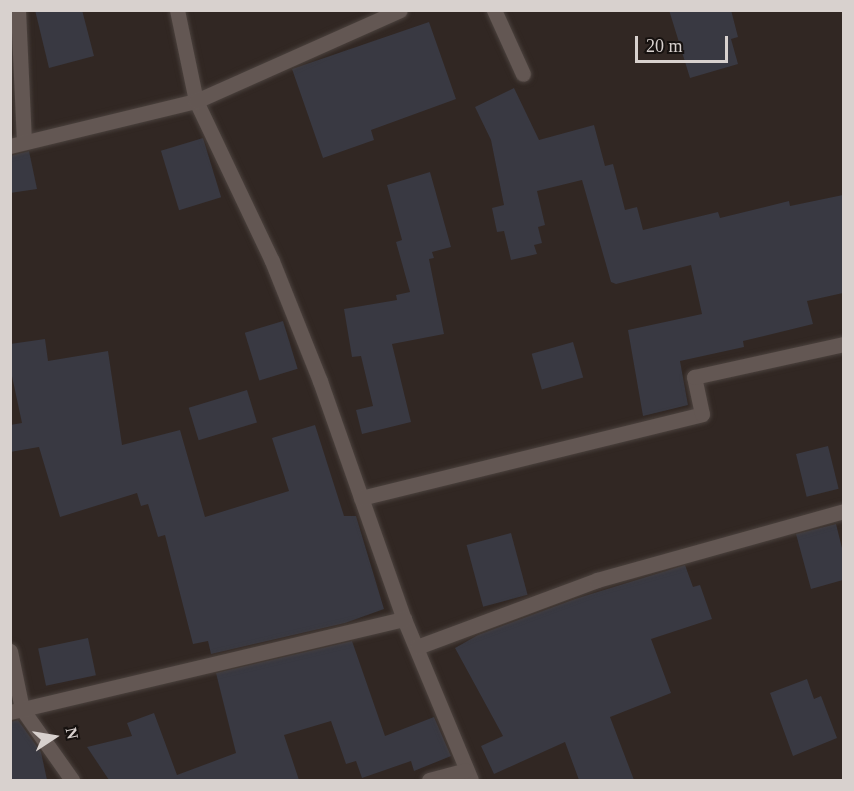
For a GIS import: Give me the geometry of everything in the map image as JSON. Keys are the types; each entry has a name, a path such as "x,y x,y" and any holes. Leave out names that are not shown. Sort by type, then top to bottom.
{"street":[{"path":"18,10 17,144 196,101 400,10"},
{"path":"177,10 196,101 272,261 320,381 404,619 469,775 429,780"},
{"path":"494,10 523,74"},
{"path":"360,498 702,414 694,377 843,344"},
{"path":"417,647 597,580 843,511"},
{"path":"16,710 404,619"},
{"path":"10,651 16,710 72,780"}],"building":[{"path":"35,10 82,10 94,56 49,68"},
{"path":"669,10 731,10 738,37 731,39 738,64 690,78"},
{"path":"429,22 456,99 371,130 374,140 323,158 292,69"},
{"path":"514,88 539,140 594,125 605,166 613,164 625,210 637,207 643,230 718,212 720,218 789,201 790,206 843,195 843,293 807,301 813,324 743,341 744,347 680,361 688,405 643,416 628,330 702,314 691,265 616,284 611,282 582,180 537,191 545,225 538,227 542,243 534,245 537,254 511,260 504,231 497,232 492,208 504,205 491,140 475,107"},
{"path":"203,138 221,197 179,210 161,151"},
{"path":"29,151 37,189 10,193 10,156"},
{"path":"430,172 451,247 432,252 434,258 429,259 444,334 392,344 411,422 362,434 356,410 373,406 361,356 352,357 344,309 397,300 396,295 410,292 396,242 402,240 387,185"},
{"path":"283,321 298,369 259,381 245,333"},
{"path":"45,339 48,361 108,351 122,445 180,430 205,517 289,491 272,438 315,425 344,516 356,516 384,609 345,623 211,654 208,641 193,644 165,535 158,537 148,504 141,506 137,493 60,517 39,447 10,452 10,425 22,423 10,367 10,344"},
{"path":"573,342 583,378 542,389 532,354"},
{"path":"247,390 257,423 199,440 189,408"},
{"path":"828,446 839,489 807,497 796,454"},
{"path":"836,524 843,552 843,580 811,589 796,534"},
{"path":"511,533 528,595 483,607 467,545"},
{"path":"685,565 693,587 700,585 712,619 651,639 671,693 610,717 634,780 579,780 565,742 494,774 481,746 503,736 455,648 478,635 575,599"},
{"path":"88,638 96,675 46,686 38,649"},
{"path":"352,641 385,736 434,717 451,756 414,771 411,761 362,778 356,761 346,764 331,721 284,735 299,780 109,780 87,747 132,736 127,723 154,713 177,775 236,753 216,673"},
{"path":"807,679 814,699 821,696 837,738 793,756 770,693"},
{"path":"18,720 41,752 47,780 10,780 10,722"}]}
